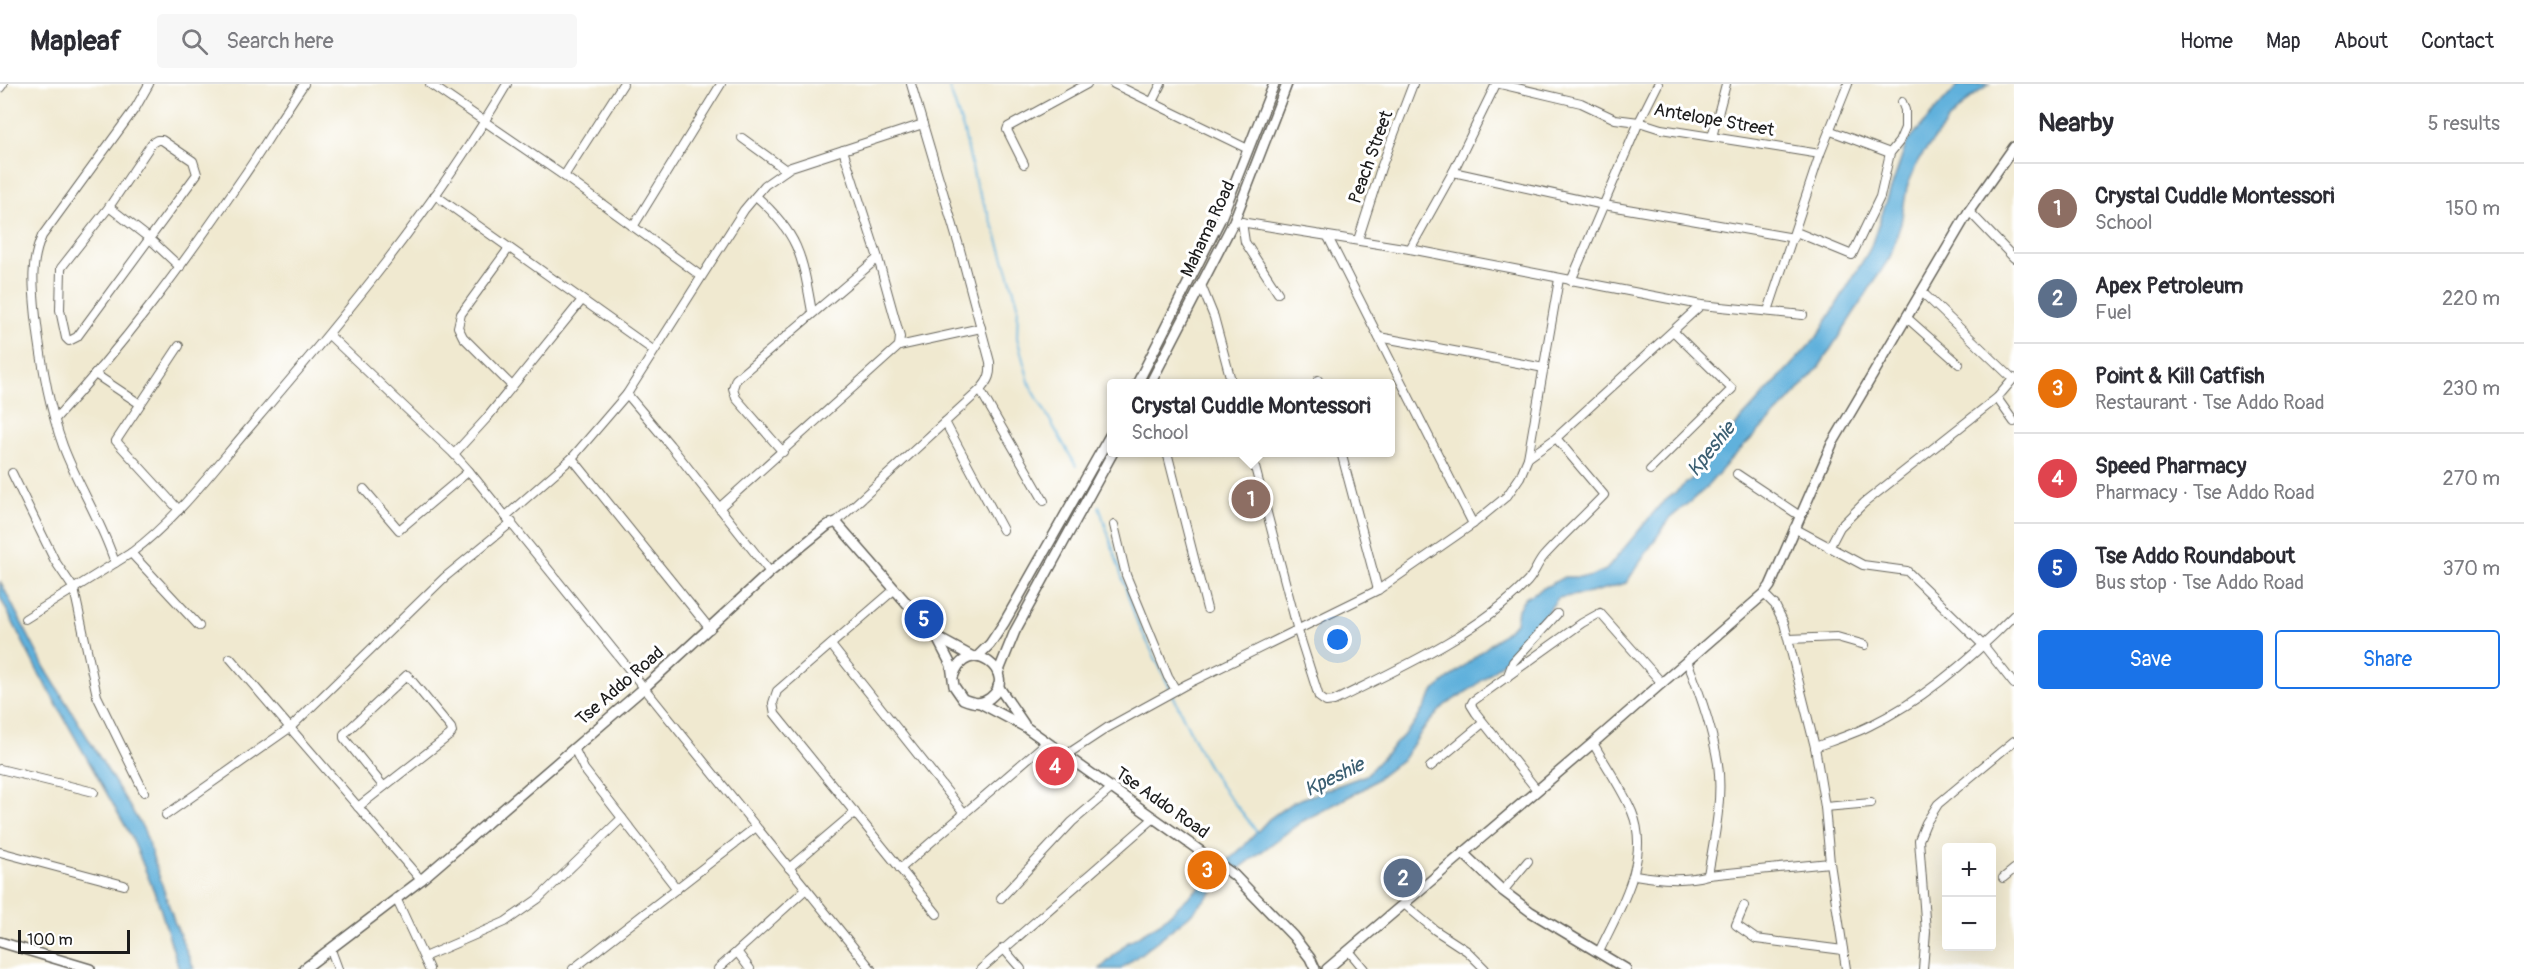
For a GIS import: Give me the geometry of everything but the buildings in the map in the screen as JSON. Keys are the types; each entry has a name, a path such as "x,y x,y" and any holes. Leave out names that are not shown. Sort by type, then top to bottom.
{"street":[{"path":"0,88 3,84"},
{"path":"115,563 107,537 84,494 63,446 55,419 41,364 32,275 34,254 42,236 136,107 149,84"},
{"path":"55,419 95,374 180,267 304,84"},
{"path":"430,84 564,176 701,276"},
{"path":"26,619 145,543 178,510 329,335 435,195 484,123 507,84"},
{"path":"564,176 623,84"},
{"path":"633,227 721,84"},
{"path":"911,84 981,328 990,362 990,374 988,382 980,390 836,522 938,638 951,665 957,693 963,699 980,703 994,694 998,686 998,673 1014,631 1111,457"},
{"path":"1024,164 1009,136 1008,126 1087,84"},
{"path":"1114,84 1248,149"},
{"path":"1152,102 1161,84"},
{"name":"Mahama Road","path":"1140,379 1221,218 1274,84"},
{"name":"Mahama Road","path":"1153,379 1201,285 1238,222 1287,84"},
{"name":"Peach Street","path":"1358,240 1413,84"},
{"path":"1410,249 1498,84"},
{"name":"Antelope Street","path":"1498,84 1581,103 1615,119 1639,122 1661,129 1820,154"},
{"path":"1571,281 1639,122 1658,84"},
{"path":"1712,136 1726,84"},
{"path":"1768,311 1820,154 1848,84"},
{"path":"1453,172 1604,205 1795,235 1852,255 1880,197 1890,153 1899,142 1905,128 1905,110 1902,102"},
{"path":"166,815 291,727 445,577 572,458 627,393 652,350 701,276 765,185 786,170 819,156 923,123"},
{"path":"1831,131 1890,153"},
{"path":"742,138 786,170"},
{"path":"162,140 193,161 197,174 149,238 77,338 69,341 66,338 60,310 61,268 109,207 152,143 162,140"},
{"path":"1327,969 1764,594 1770,586 1832,444 1969,211 2014,147"},
{"path":"843,150 878,258 900,337 899,346"},
{"path":"435,195 652,350"},
{"path":"756,196 774,212 794,239 803,261 813,312"},
{"path":"109,207 149,238 180,267"},
{"path":"1969,211 2014,258"},
{"path":"1278,293 1245,242 1238,222 1410,249 1701,305 1803,315"},
{"path":"1328,237 1473,525"},
{"path":"509,248 461,314 458,327 463,337 512,386"},
{"path":"783,452 736,398 733,388 736,379 878,258"},
{"path":"1066,755 1107,728 1161,698 1378,590 1473,525 1507,496 1520,477 1528,458 1559,279"},
{"path":"1201,285 1214,317 1231,379"},
{"path":"1829,548 1840,527 1864,502 1997,398 2014,378 1922,292"},
{"path":"454,454 582,300"},
{"path":"1528,458 1556,438 1701,305"},
{"path":"1906,317 1959,364"},
{"path":"719,508 899,346 981,328"},
{"path":"1650,470 1732,389 1674,332"},
{"path":"329,335 469,471 872,969"},
{"path":"1379,337 1544,368"},
{"path":"178,510 116,441 179,346"},
{"path":"95,374 140,404"},
{"path":"980,390 1044,501"},
{"path":"627,393 770,572"},
{"path":"1997,398 2014,422"},
{"path":"945,422 1003,530"},
{"path":"1252,457 1298,631 1319,697 1326,702 1334,701 1407,664 1455,638 1492,613 1527,583 1543,558 1604,495 1556,438"},
{"path":"953,677 959,664 975,657 990,644 1004,623 1107,441"},
{"path":"1168,457 1207,609"},
{"path":"1342,457 1378,590"},
{"path":"572,458 710,628"},
{"path":"364,489 399,530 469,471"},
{"path":"12,473 56,561 74,589 98,696 144,792"},
{"path":"1737,474 1800,516"},
{"name":"Tse Addo Road","path":"303,969 331,950 421,879 644,688 770,572 828,525 836,522"},
{"path":"1114,525 1126,575 1167,677 1176,691"},
{"path":"1794,528 1863,565 1907,571 1984,646 2014,684"},
{"path":"131,553 199,626"},
{"path":"895,589 777,692 773,703 775,714 937,914"},
{"path":"1764,594 1780,612 1789,639 1815,747 1846,969"},
{"path":"1537,790 1483,723 1471,705 1473,701 1582,623 1600,613 1661,682"},
{"path":"1507,678 1513,662 1557,614"},
{"path":"1815,747 1871,725 1916,699 1984,646 2014,615"},
{"path":"1789,639 1837,637 1865,645"},
{"path":"938,638 975,657 986,659 998,673"},
{"path":"831,645 965,814"},
{"path":"230,658 421,879"},
{"path":"1687,661 1698,688 1718,764 1719,796 1708,875"},
{"path":"358,807 384,787 452,732 407,675 344,734 344,738 384,787"},
{"name":"Tse Addo Road","path":"998,686 1028,728"},
{"name":"Tse Addo Road","path":"980,703 1028,728 1211,858 1255,896 1293,936 1310,958 1315,969"},
{"path":"1430,767 1483,723"},
{"path":"1923,969 1926,932 1919,840 1938,804 2014,741"},
{"path":"900,869 1047,742"},
{"path":"1593,743 1633,813 1638,831 1635,875 1599,952"},
{"path":"574,748 584,769 677,889"},
{"path":"0,769 94,792"},
{"path":"1001,898 1072,822 1112,788"},
{"path":"1825,807 1871,803"},
{"path":"789,868 855,812"},
{"path":"424,957 505,922 538,899 622,818"},
{"path":"981,969 1154,818"},
{"path":"573,969 756,827"},
{"path":"0,852 124,885"},
{"path":"1463,853 1503,891 1531,912 1626,969"},
{"path":"1503,891 1528,861"},
{"path":"1635,875 1670,880 1690,880 1708,875 1830,863"},
{"path":"2003,878 2014,869"},
{"path":"718,969 806,889"},
{"path":"396,898 429,969"},
{"path":"1404,904 1480,967"},
{"path":"1744,906 1736,925 1756,939 1843,950"},
{"path":"0,944 90,969"},
{"path":"1003,948 1021,969"},
{"path":"331,950 338,969"},
{"path":"1349,951 1364,969"},
{"path":"738,953 750,969"}],"water":[{"path":"1959,84 1990,84 1970,98 1948,121 1919,159 1907,187 1901,223 1890,257 1819,367 1704,490 1669,519 1626,583 1590,593 1558,598 1535,628 1502,663 1474,687 1445,705 1424,728 1404,758 1365,788 1301,822 1224,880 1189,916 1121,969 1100,969 1128,942 1160,923 1243,847 1269,819 1293,802 1366,775 1415,723 1434,691 1516,623 1518,609 1525,598 1564,577 1589,577 1606,570 1660,505 1701,471 1720,442 1817,337 1870,249 1907,142"},
{"path":"0,581 45,668 144,830 174,921 194,969 179,969 158,901 132,838 37,670 0,597"}],"waterway":[{"path":"948,84 964,132 976,185 995,230 1018,304 1017,338 1030,385 1076,466"},
{"path":"1099,506 1135,617 1171,690"},
{"path":"1173,695 1211,771 1257,833"}],"place":[{"name":"Crystal Cuddle Montessori","path":"1251,499"},
{"name":"Tse Addo Roundabout","path":"924,619"},
{"name":"Speed Pharmacy","path":"1055,766"},
{"name":"Point & Kill Catfish","path":"1207,870"},
{"name":"Apex Petroleum","path":"1403,878"}],"water label":[{"name":"Kpeshie","path":"1711,449"},
{"name":"Kpeshie","path":"1334,777"}]}
